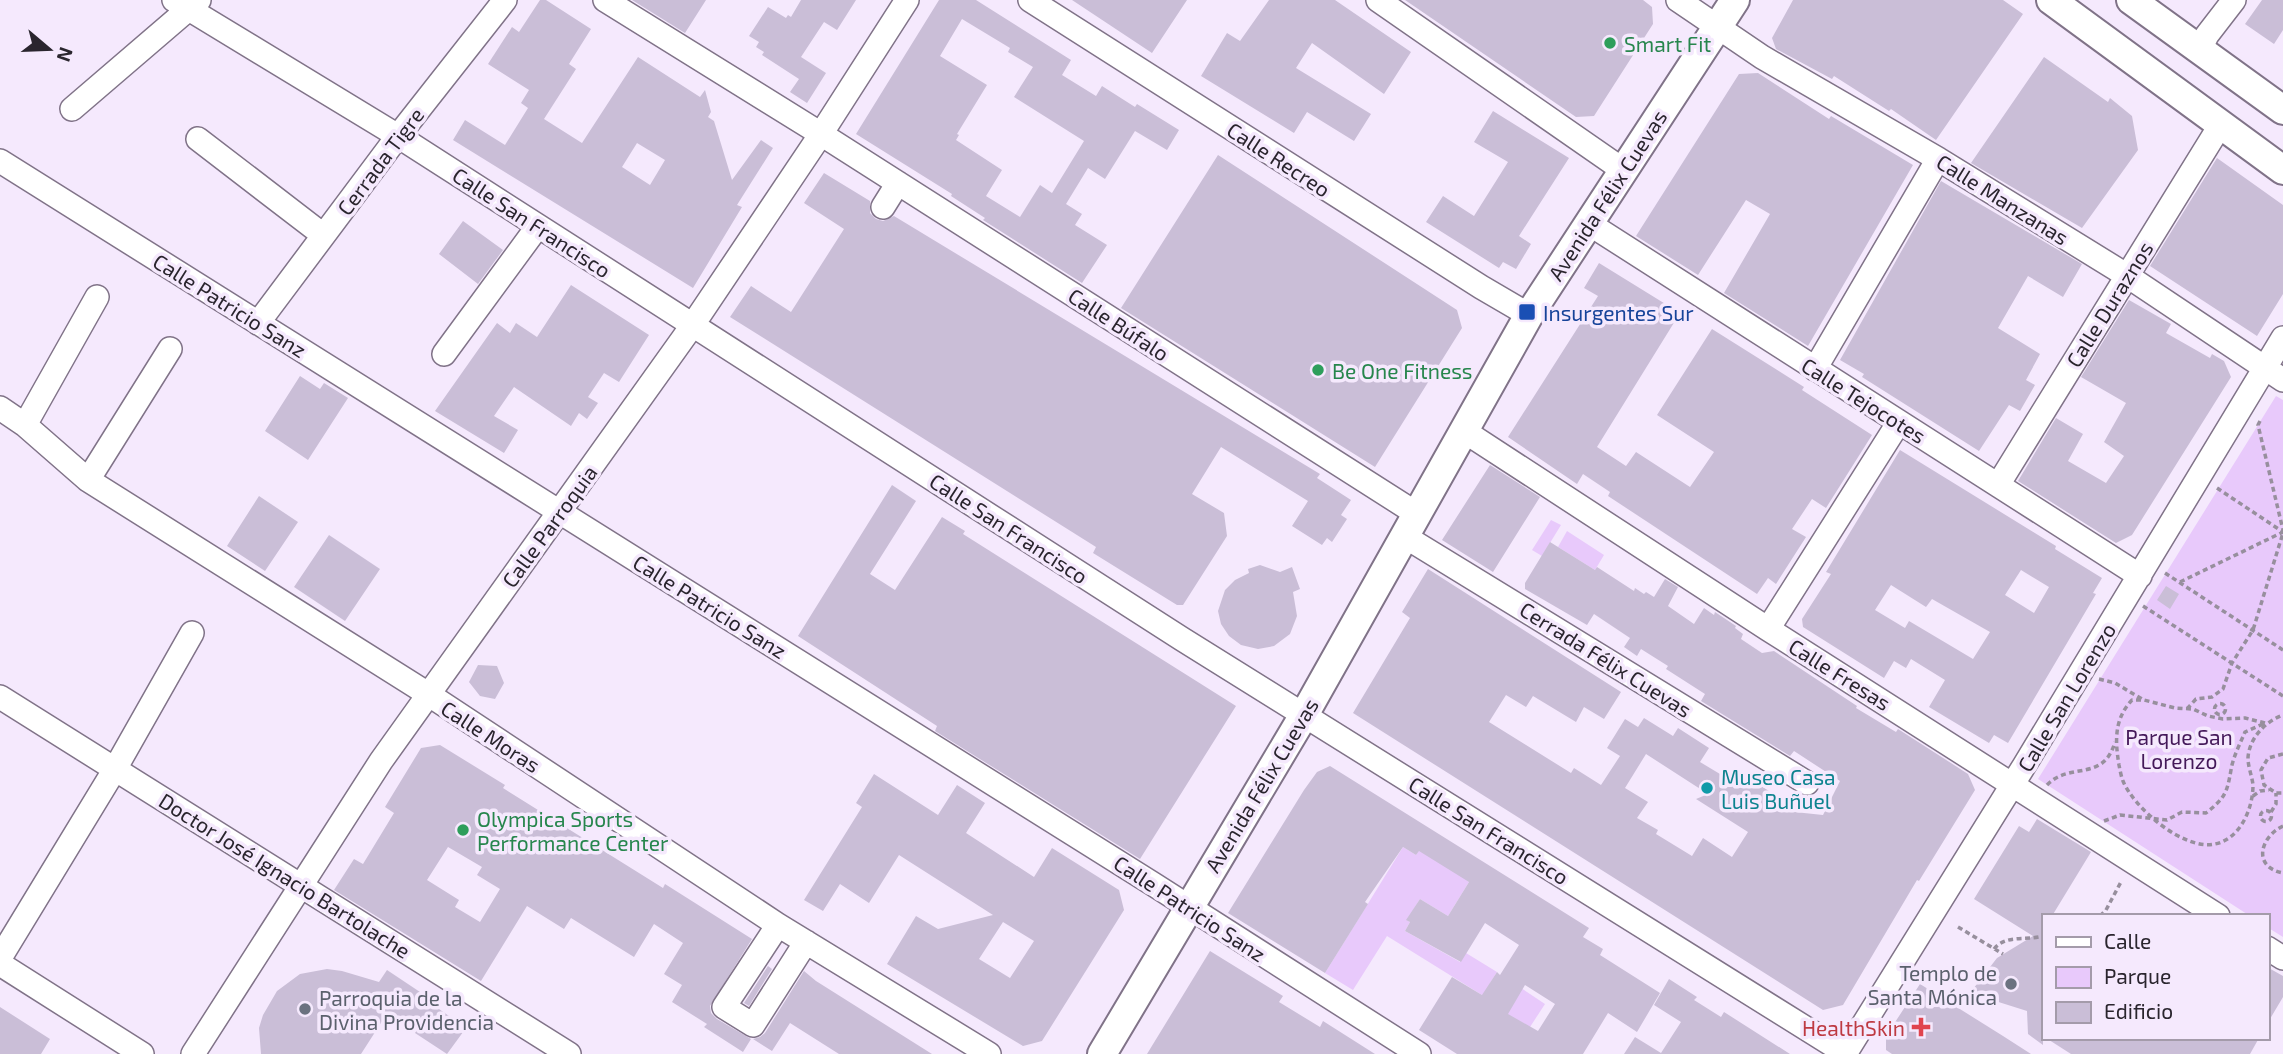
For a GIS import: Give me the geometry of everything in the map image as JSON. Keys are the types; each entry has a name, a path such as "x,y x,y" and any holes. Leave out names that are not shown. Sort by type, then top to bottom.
{"main road":[{"name":"Avenida Félix Cuevas","path":"1102,1054 1304,715 1529,315 1735,0"},
{"path":"2051,0 2283,170"},
{"path":"2131,0 2283,110"}],"street":[{"name":"Cerrada Tigre","path":"258,323 398,136 505,0"},
{"name":"Calle Búfalo","path":"605,0 898,183 1410,525"},
{"name":"Calle Parroquia","path":"193,1054 381,761 692,326 907,0"},
{"name":"Calle Recreo","path":"1030,0 1529,315"},
{"path":"1378,0 1623,170"},
{"name":"Calle Manzanas","path":"1678,0 1762,57 1938,159 2126,275 2274,374"},
{"path":"2200,49 2234,0"},
{"name":"Calle San Francisco","path":"188,3 1304,715 1846,1054"},
{"path":"72,109 188,3"},
{"name":"Calle Duraznos","path":"1998,485 2221,124"},
{"path":"198,139 323,235"},
{"path":"1815,369 1938,159"},
{"name":"Calle Patricio Sanz","path":"0,161 1419,1054"},
{"path":"883,207 898,183"},
{"name":"Calle Tejocotes","path":"1588,223 2140,576"},
{"path":"444,354 538,226"},
{"path":"25,425 97,297"},
{"name":"Calle San Lorenzo","path":"1846,1054 2140,576 2274,374 2283,338"},
{"path":"88,480 170,349"},
{"name":"Calle Moras","path":"0,408 25,425 88,480 428,694 778,925 989,1054"},
{"path":"1768,629 1899,422"},
{"name":"Calle Fresas","path":"1464,431 2215,914"},
{"name":"Cerrada Félix Cuevas","path":"1410,525 1807,783"},
{"path":"0,957 115,769 192,633"},
{"name":"Doctor José Ignacio Bartolache","path":"0,697 569,1054"},
{"path":"778,925 724,1007 753,1025 806,942"},
{"path":"0,964 142,1054"}],"path":[{"path":"2187,709 2196,699 2218,694 2222,689 2232,663 2253,630 2283,532 2258,425 2260,421"},
{"path":"2217,488 2283,532"},
{"path":"2180,582 2283,532"},
{"path":"2164,572 2283,650"},
{"path":"2142,606 2283,696"},
{"path":"2096,678 2115,683 2144,699 2265,723"},
{"path":"2045,788 2061,775 2091,770 2104,762 2112,750 2126,707 2132,700 2144,699"},
{"path":"2101,824 2120,815 2167,820 2189,811 2206,813 2216,806 2227,790 2231,769 2245,732 2283,715"},
{"path":"2250,802 2253,785 2248,757 2265,723"},
{"path":"2115,736 2123,781 2139,804 2182,839 2194,844 2218,844 2233,836 2256,793 2269,790"},
{"path":"2283,754 2268,758 2260,771 2264,785 2269,790 2283,793"},
{"path":"2271,812 2276,804 2276,793"},
{"path":"2283,826 2270,835 2262,852 2271,868 2283,873"},
{"path":"2103,914 2125,875"},
{"path":"1958,928 2003,954"},
{"path":"1994,949 2008,940 2042,936"}],"green space":[{"name":"Parque San Lorenzo","path":"2276,396 2283,400 2283,937 2269,928 2269,914 2247,914 2038,779"},
{"path":"1551,520 1561,525 1542,556 1532,550"},
{"path":"1567,531 1604,555 1595,570 1558,547"},
{"path":"1427,838 1469,882 1448,916 1420,899 1407,920 1410,922 1405,931 1460,962 1466,953 1497,972 1490,983 1518,986 1545,1004 1530,1027 1520,1027 1482,995 1387,936 1353,990 1325,973 1403,847 1416,855"}],"building":[{"path":"540,0 546,0 591,29 569,64 576,69 544,119 582,143 638,57 700,97 705,90 711,112 708,117 714,121 732,180 761,140 773,148 737,205 742,207 693,288 453,140 465,120 505,145 528,108 521,103 529,90 488,64 512,27 519,32","holes":["637,143 665,160 650,185 622,167"]},
{"path":"632,0 706,0 685,33"},
{"path":"801,0 856,0 837,30 824,22 801,57 826,73 807,103 790,92 799,79 762,55 764,52 756,47 759,42 749,36 768,7 786,18 788,15 791,17"},
{"path":"939,0 976,0 1071,60 1062,75 1096,96 1102,86 1179,130 1167,150 1135,131 1105,179 1088,168 1066,204 1082,214 1075,225 1107,245 1082,283 983,220 985,218 951,196 952,194 856,134","holes":["962,19 1010,48 1008,52 1033,67 1014,97 1084,141 1052,193 1040,185 1020,217 986,196 1002,170 956,140 987,85 940,56"]},
{"path":"1072,0 1187,0 1152,53"},
{"path":"1269,0 1335,0 1411,52 1384,94 1312,43 1296,68 1371,114 1354,141 1307,112 1294,133 1201,76 1227,33 1240,41"},
{"path":"1405,0 1643,0 1652,7 1653,24 1594,116 1576,117"},
{"path":"1793,0 2003,0 2023,14 1936,140 1891,109 1889,111 1834,76 1832,79 1776,49 1772,38"},
{"path":"2262,0 2283,0 2283,30 2274,44 2245,24"},
{"path":"2044,57 2108,102 2110,98 2132,116 2138,150 2082,228 1971,163"},
{"path":"1758,73 1829,119 1831,116 1913,165 1808,346 1724,293 1770,214 1746,200 1698,275 1636,236 1739,74"},
{"path":"1493,111 1569,158 1519,236 1531,244 1516,269 1503,262 1499,268 1426,222 1443,196 1474,216 1508,162 1474,142"},
{"path":"1218,155 1457,310 1462,328 1375,467 1121,308"},
{"path":"2217,158 2283,205 2283,294 2257,336 2150,266"},
{"path":"824,173 870,201 870,213 876,219 883,221 894,216 1320,474 1317,478 1351,500 1341,515 1347,519 1332,542 1327,538 1322,545 1292,526 1308,501 1221,447 1192,494 1224,513 1227,536 1183,605 1177,605 1093,553 1096,547 730,317 751,286 791,312 844,229 804,203"},
{"path":"1941,181 2082,264 2063,297 2028,276 1998,328 2040,354 2026,380 2035,385 2020,411 2009,405 1979,451 1862,377 1864,374 1840,360"},
{"path":"463,221 503,250 478,284 439,254"},
{"path":"1599,263 1680,313 1597,447 1626,466 1636,452 1690,487 1714,452 1657,415 1712,329 1804,387 1802,390 1872,435 1826,508 1812,499 1792,529 1806,537 1776,584 1768,578 1757,594 1608,496 1610,492 1583,474 1577,484 1508,437 1598,296 1584,288"},
{"path":"571,285 649,335 619,382 604,373 588,397 598,403 587,419 579,413 571,426 514,387 494,416 518,430 504,453 435,411 497,323 510,333 516,323 537,337"},
{"path":"2129,300 2171,324 2166,333 2210,358 2212,354 2224,361 2231,377 2132,535 2116,543 2018,481 2056,418 2083,434 2068,461 2106,483 2124,456 2104,442 2126,403 2081,377"},
{"path":"300,376 320,389 324,383 348,398 308,460 265,431"},
{"path":"1900,450 2056,546 2055,549 2102,578 2093,593 2096,594 2008,743 1994,735 1989,743 1929,707 1945,680 1911,659 1906,668 1894,661 1884,678 1803,627 1802,619 1831,574 1826,572","holes":["2021,570 2049,587 2034,613 2005,595","1891,585 1926,607 1932,599 1990,632 1973,659 1909,621 1905,628 1875,610"]},
{"path":"1490,465 1540,497 1493,572 1442,540"},
{"path":"892,485 916,501 870,574 895,590 942,517 965,531 963,534 1236,706 1140,859 935,731 937,726 798,636"},
{"path":"259,496 298,522 265,571 227,546"},
{"path":"329,535 380,569 345,621 294,587"},
{"path":"1550,542 1634,591 1635,588 1654,597 1665,579 1678,587 1668,606 1694,624 1704,608 1714,615 1715,612 1736,626 1743,634 1741,639 1762,653 1774,651 1857,706 1856,708 1896,732 1898,729 1968,774 1975,790 1919,881 1917,880 1843,1005 1823,1010 1353,713 1410,618 1402,612 1428,569 1621,692 1604,719 1584,707 1576,722 1533,696 1526,707 1506,695 1489,722 1571,773 1574,768 1601,785 1620,756 1607,748 1625,719 1638,727 1644,718 1673,736 1678,728 1709,748 1700,762 1725,777 1729,772 1747,783 1750,779 1783,800 1776,810 1823,815 1840,781 1794,751 1790,756 1701,701 1705,694 1641,649 1637,656 1624,647 1630,638 1594,614 1587,625 1525,589 1525,583","holes":["1646,754 1708,794 1696,799 1748,832 1732,857 1703,838 1692,856 1656,834 1658,830 1637,818 1648,802 1625,788"]},
{"path":"1260,565 1280,572 1292,567 1300,589 1293,592 1297,616 1290,634 1274,646 1258,649 1241,645 1229,636 1221,624 1218,611 1225,590 1235,580 1249,573 1248,569"},
{"path":"2166,586 2179,594 2170,609 2157,600"},
{"path":"478,665 497,666 504,683 495,699 480,696 469,682"},
{"path":"440,745 505,785 503,788 663,888 665,884 752,939 710,1006 711,1013 717,1019 751,1039 743,1052 704,1027 707,1024 672,1002 682,985 664,974 683,943 654,924 634,957 571,918 564,929 527,906 481,981 334,890 354,859 363,864 394,813 385,807 421,748","holes":["448,847 482,867 477,875 500,889 480,922 455,907 459,900 427,880"]},
{"path":"1330,766 1589,928 1583,937 1603,949 1600,955 1660,993 1637,1032 1608,1013 1583,1054 1457,1054 1419,1030 1452,977 1482,995 1497,972 1500,975 1519,945 1485,923 1461,962 1405,931 1410,922 1406,920 1420,899 1448,916 1469,882 1419,851 1416,855 1403,847 1365,902 1368,904 1325,973 1228,913 1317,772","holes":["1525,985 1555,1004 1538,1031 1508,1014"]},
{"path":"874,774 938,815 957,785 985,803 966,833 1034,877 1052,848 1119,890 1124,910 1042,1041 1023,1046 887,964 916,916 938,929 993,915 899,855 869,903 840,884 823,911 804,900 862,807 856,803","holes":["1003,922 1034,941 1010,978 979,959"]},
{"path":"2037,819 2091,852 2053,914 2042,914 2043,1045 2028,1034 2027,1011 1970,993 1997,958 2033,936 1974,899 2019,826 2029,832"},
{"path":"1210,951 1283,996 1279,1002 1320,1027 1323,1021 1375,1054 1147,1054"},
{"path":"768,966 772,969 749,1006 744,1003"},
{"path":"2269,968 2283,976 2283,997 2269,1021"},
{"path":"327,969 379,982 387,970 441,1006 439,1009 466,1028 447,1054 415,1033 417,1030 388,1012 361,1054 261,1054 259,1028 277,991 300,974"},
{"path":"804,971 932,1054 839,1054 790,1023 772,1051 753,1039 765,1033"},
{"path":"1669,979 1697,997 1694,1000 1721,1017 1724,1012 1790,1054 1624,1054 1635,1037 1661,1053 1681,1022 1654,1005"},
{"path":"1920,984 2031,1054 1892,1054 1886,1050 1886,1036"},
{"path":"0,1007 50,1039 41,1054 0,1054"},
{"path":"2049,1040 2258,1040 2250,1054 2071,1054"}],"place":[{"name":"Smart Fit","path":"1610,43"},
{"name":"Insurgentes Sur","path":"1527,312"},
{"name":"Be One Fitness","path":"1318,370"},
{"name":"Museo Casa Luis Buñuel","path":"1707,788"},
{"name":"Olympica Sports Performance Center","path":"463,830"},
{"name":"Templo de Santa Mónica","path":"2011,984"},
{"name":"Parroquia de la Divina Providencia","path":"305,1009"},
{"name":"HealthSkin","path":"1921,1027"}]}
